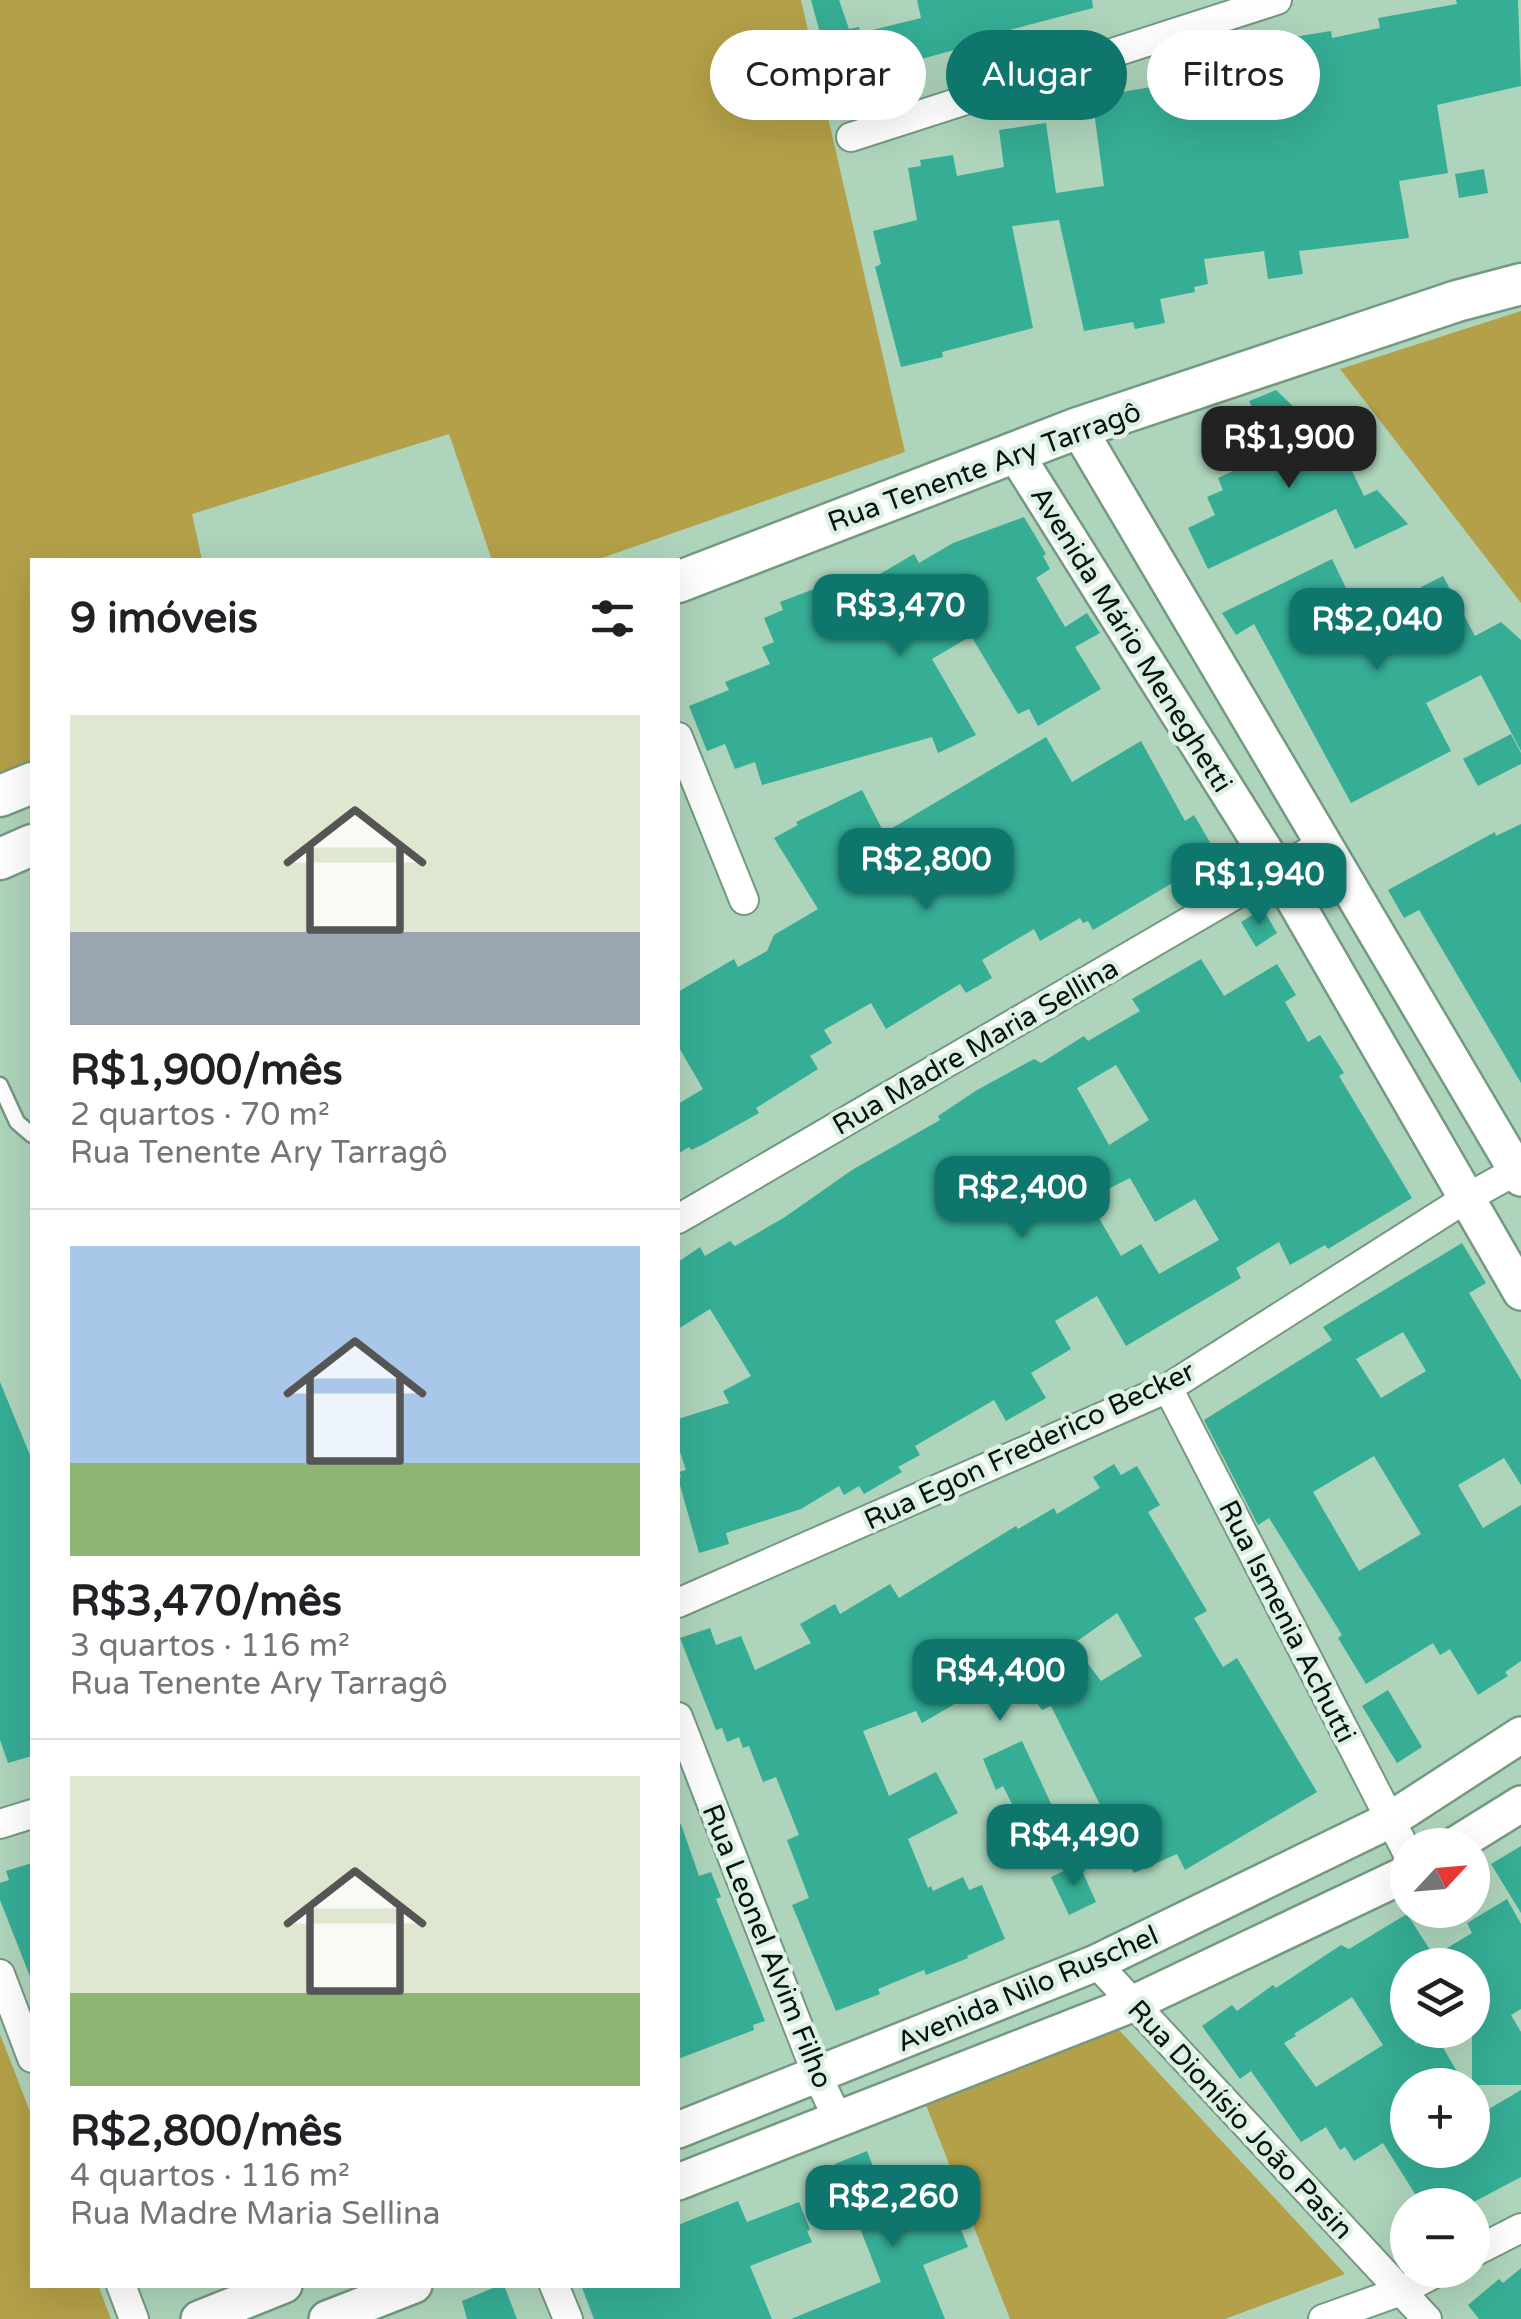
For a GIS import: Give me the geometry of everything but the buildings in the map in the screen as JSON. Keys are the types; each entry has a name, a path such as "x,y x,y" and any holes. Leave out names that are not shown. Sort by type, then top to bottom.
{"main road":[{"name":"Rua Tenente Ary Tarragô","path":"680,581 1078,428 1457,301 1521,284"},
{"path":"0,796 30,784"},
{"path":"0,858 30,846"}],"street":[{"path":"851,137 1277,0"},
{"name":"Avenida Mário Meneghetti","path":"1078,428 1520,1172"},
{"name":"Avenida Mário Meneghetti","path":"1015,452 1277,870 1521,1292"},
{"path":"680,742 744,900"},
{"name":"Rua Madre Maria Sellina","path":"680,1219 1324,843"},
{"name":"Rua Egon Frederico Becker","path":"680,1602 1168,1388 1465,1198 1520,1172"},
{"name":"Rua Ismenia Achutti","path":"1168,1388 1394,1828"},
{"name":"Rua Leonel Alvim Filho","path":"680,1722 817,2076 838,2119"},
{"name":"Avenida Nilo Ruschel","path":"680,2129 1096,1963 1390,1820 1521,1734"},
{"path":"1482,1828 1521,1804"},
{"path":"0,1824 30,1815"},
{"name":"Avenida Nilo Ruschel","path":"680,2181 1132,2004 1390,1882"},
{"name":"Rua Dionísio João Pasin","path":"1096,1963 1427,2319"},
{"path":"0,1974 30,2053"},
{"path":"1490,2244 1521,2228"},
{"path":"122,2288 134,2319"},
{"path":"199,2319 276,2288"},
{"path":"327,2319 406,2288"},
{"path":"555,2288 568,2319"},
{"path":"1323,2319 1407,2288"}],"lane":[{"path":"0,1085 17,1122 30,1133"}],"shaded area":[{"path":"0,0 801,0 808,30 710,30 710,120 829,120 905,452 602,558 491,558 449,434 192,514 202,558 30,558 30,797 0,809"},
{"path":"1521,311 1521,603 1340,369"},
{"path":"1119,2030 1345,2274 1225,2319 1010,2319 926,2105"},
{"path":"0,2034 30,2112 30,2288 99,2288 111,2319 0,2319"}]}
